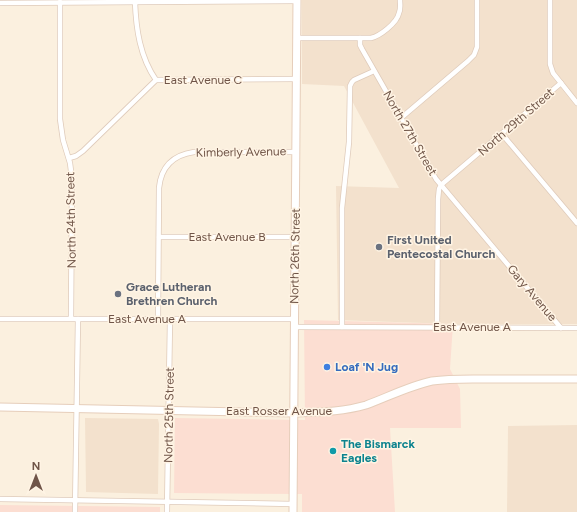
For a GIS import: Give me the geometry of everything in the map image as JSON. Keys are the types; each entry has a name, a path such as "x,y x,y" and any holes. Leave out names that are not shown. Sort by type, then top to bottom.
{"street":[{"path":"297,38 371,38 379,35 398,17 400,0"},
{"path":"401,118 474,55 477,42 477,0"},
{"name":"North 29th Street","path":"441,185 561,83 553,73 550,64 550,0"},
{"path":"0,3 297,1"},
{"name":"North 26th Street","path":"293,512 297,1"},
{"name":"North 24th Street","path":"60,2 60,119 72,179 71,318"},
{"path":"135,2 138,35 150,71 156,80"},
{"name":"North 27th Street","path":"360,38 360,45 362,49 436,179 441,185 438,199 437,327"},
{"path":"342,327 343,202 349,137 349,88 350,84 354,80 374,70"},
{"name":"East Avenue C","path":"69,158 76,156 83,151 156,80 297,79"},
{"path":"561,83 577,103"},
{"path":"502,134 577,223"},
{"name":"Kimberly Avenue","path":"159,237 160,183 167,166 176,158 188,153 296,152"},
{"name":"Gary Avenue","path":"441,185 560,328"},
{"path":"158,318 159,237"},
{"name":"East Avenue B","path":"159,237 295,237"},
{"name":"East Avenue A","path":"0,318 294,319"},
{"path":"75,512 78,318"},
{"name":"North 25th Street","path":"167,512 170,318"},
{"name":"East Avenue A","path":"294,327 577,328"},
{"name":"East Rosser Avenue","path":"0,407 294,413 330,412 374,402 422,384 446,379 577,379"},
{"path":"0,499 293,504"}],"shaded area":[{"path":"302,0 577,0 577,324 453,324 338,320 336,186 399,188 344,86 302,84"},
{"path":"304,320 453,324 450,369 460,389 461,428 390,428 395,512 302,512 302,494 174,493 175,418 305,420"},
{"path":"85,418 158,419 158,494 86,492"},
{"path":"577,425 577,512 507,512 508,426"},
{"path":"0,505 160,507 160,512 0,512"}],"place":[{"name":"First United Pentecostal Church","path":"379,247"},
{"name":"Grace Lutheran Brethren Church","path":"118,294"},
{"name":"Loaf 'N Jug","path":"327,367"},
{"name":"The Bismarck Eagles","path":"333,451"}]}
